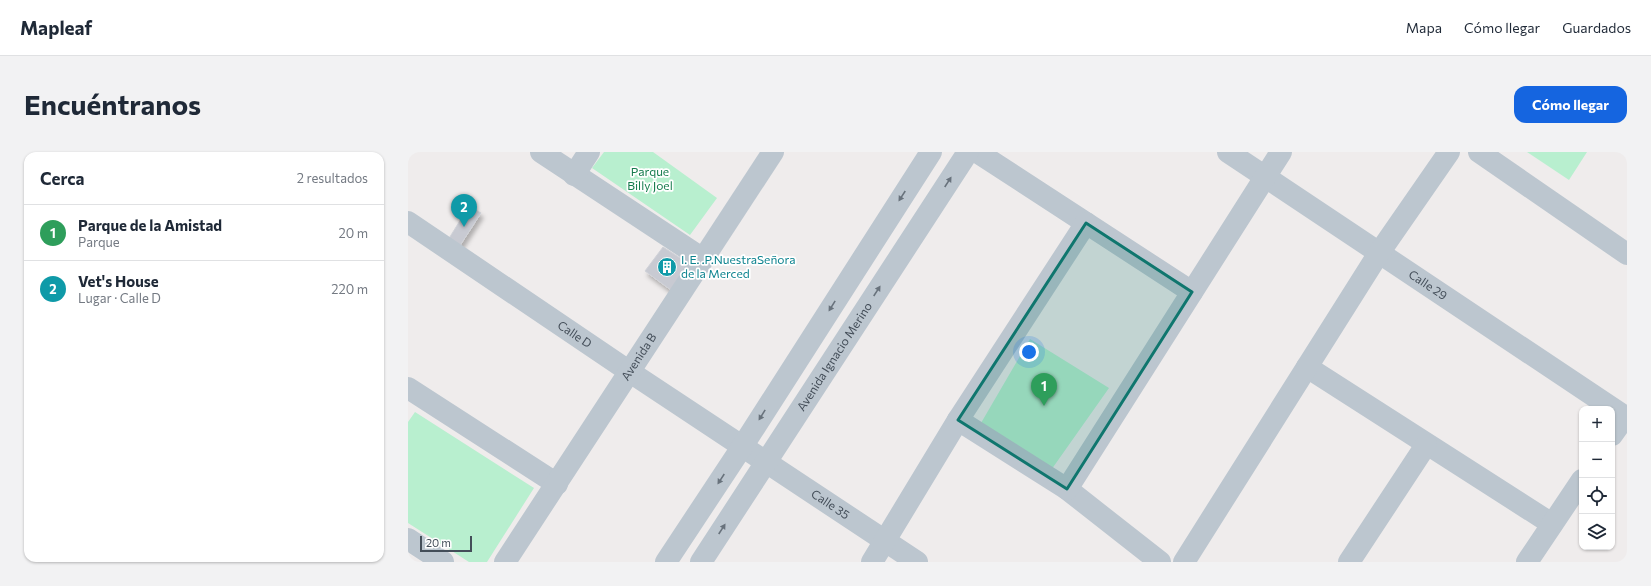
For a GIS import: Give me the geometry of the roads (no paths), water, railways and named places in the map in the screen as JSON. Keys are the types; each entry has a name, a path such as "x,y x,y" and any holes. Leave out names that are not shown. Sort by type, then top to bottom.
{"street":[{"path":"541,152 703,260"},
{"path":"574,175 589,152"},
{"name":"Avenida B","path":"505,562 773,152"},
{"path":"666,562 742,447 931,152"},
{"name":"Avenida Ignacio Merino","path":"701,562 968,152"},
{"path":"977,152 1192,292"},
{"name":"Calle 29","path":"1228,152 1626,417"},
{"path":"1068,489 1281,152"},
{"path":"1184,562 1379,253 1449,152"},
{"path":"1479,152 1627,254"},
{"name":"Calle D","path":"408,222 742,447"},
{"path":"872,562 958,420 1086,223"},
{"path":"1307,368 1552,524"},
{"path":"411,397 557,484"},
{"path":"1615,432 1626,417"},
{"path":"958,420 1068,489 1160,562"},
{"path":"1349,562 1426,445"},
{"name":"Calle 35","path":"742,447 917,562"},
{"path":"1527,562 1579,484"},
{"path":"408,539 443,562"}],"place":[{"name":"Vet's House","path":"464,227"},
{"name":"I. E. .P.NuestraSeñora de la Merced","path":"667,267"},
{"name":"Parque de la Amistad","path":"1044,406"}],"park label":[{"name":"Parque Billy Joel","path":"650,179"}]}
